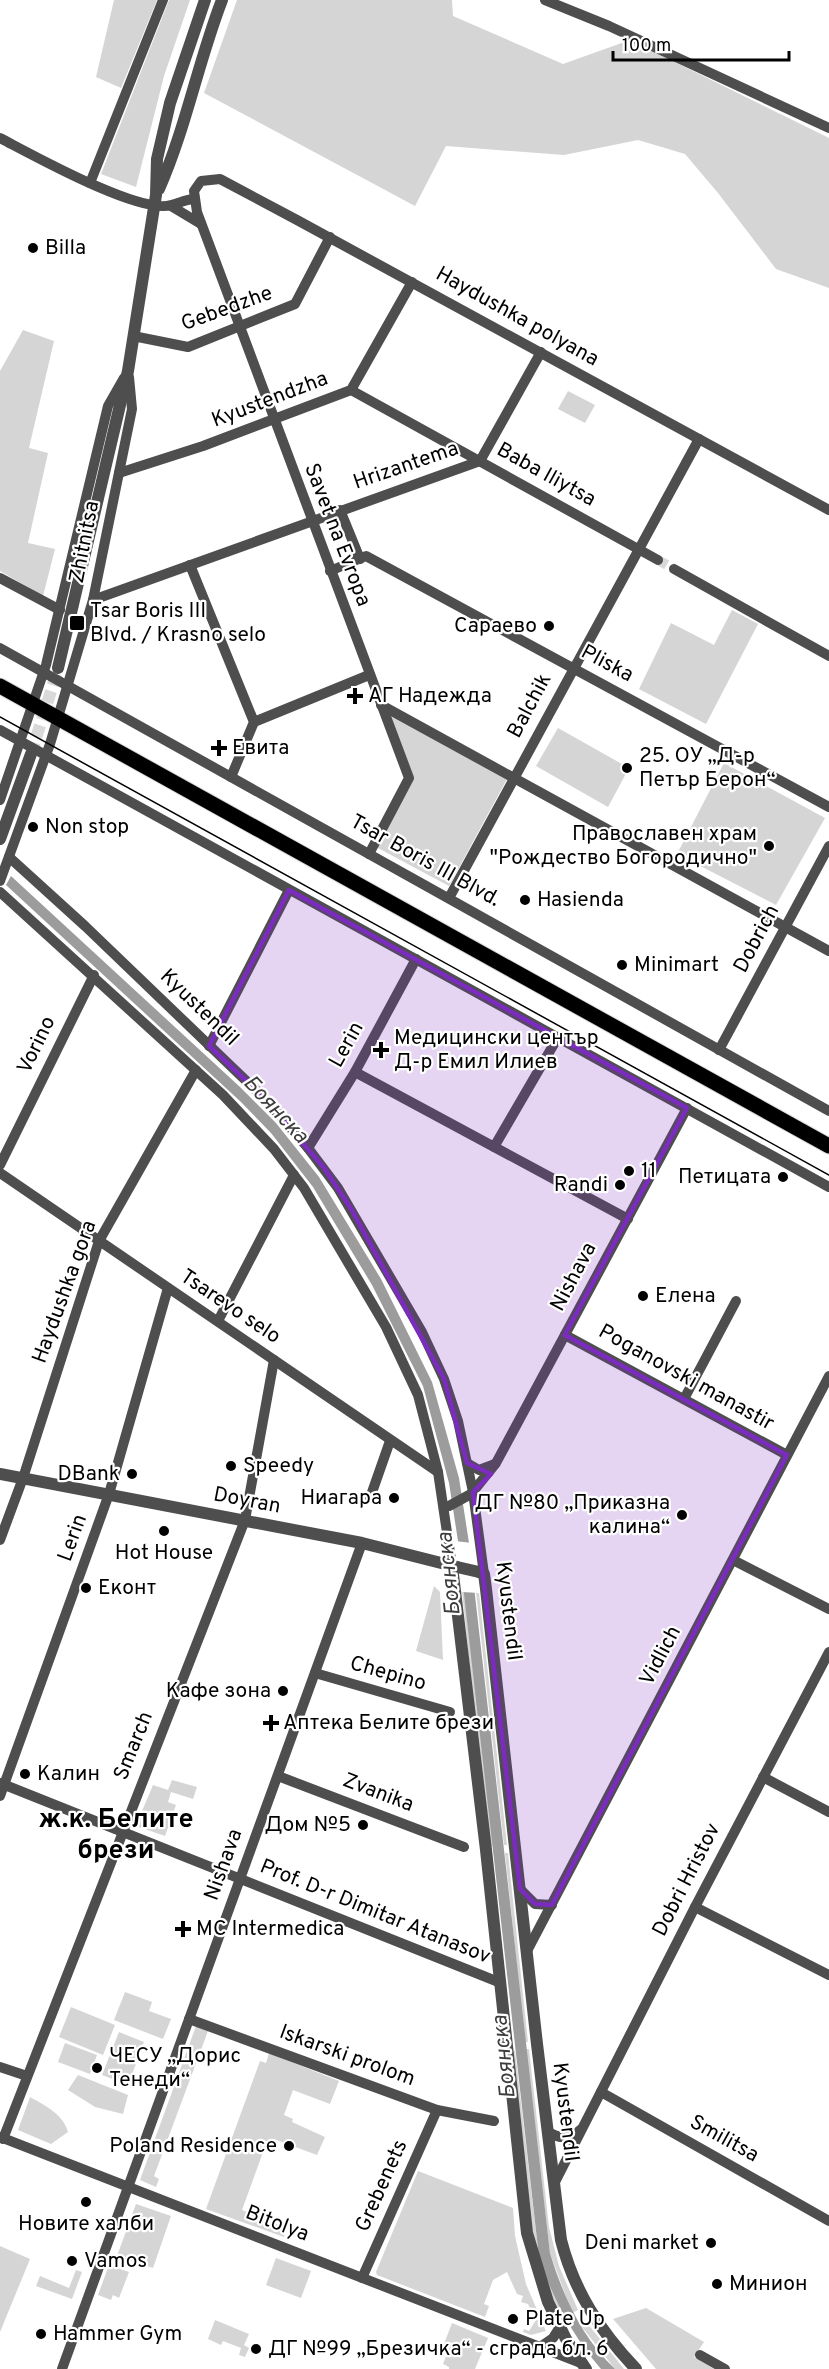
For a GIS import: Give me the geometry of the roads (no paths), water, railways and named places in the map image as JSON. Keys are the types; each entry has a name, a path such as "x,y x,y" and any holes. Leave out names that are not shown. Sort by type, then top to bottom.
{"main road":[{"path":"0,686 829,1146"}],"street":[{"path":"90,183 163,0"},
{"name":"Zhitnitsa","path":"58,668 128,371 155,200 157,159 170,103 204,0"},
{"name":"Zhitnitsa","path":"155,200 176,149 192,87 222,0"},
{"path":"545,0 609,26 829,128"},
{"name":"Haydushka polyana","path":"0,138 90,183 139,202 155,200 171,206 202,225"},
{"name":"Haydushka polyana","path":"171,206 193,198 196,185 201,181 220,179 829,510"},
{"path":"193,198 202,225"},
{"name":"Savet na Evropa","path":"202,225 409,778 369,854"},
{"name":"Gebedzhe","path":"133,336 183,348 295,304 330,237"},
{"name":"Kyustendzha","path":"119,473 351,390 412,282"},
{"name":"Hrizantema","path":"93,600 480,461 541,352"},
{"name":"Zhitnitsa","path":"0,881 46,754 93,600 132,409 128,371"},
{"name":"Zhitnitsa","path":"0,800 43,673 108,406 128,371"},
{"name":"Baba Iliytsa","path":"351,390 658,560"},
{"name":"Balchik","path":"449,898 572,668 699,439"},
{"path":"330,571 360,559 340,510"},
{"name":"Pliska","path":"360,559 366,556 829,807"},
{"path":"190,565 254,722 231,777"},
{"path":"674,569 829,656"},
{"path":"0,578 60,610"},
{"name":"Tsar Boris III Blvd.","path":"0,648 829,1111"},
{"path":"254,722 369,675"},
{"path":"381,705 829,951"},
{"path":"0,729 829,1187"},
{"path":"0,839 31,754"},
{"name":"Dobrich","path":"719,1050 829,846"},
{"name":"Kyustendil","path":"9,857 85,926 262,1096 308,1148 347,1202 422,1332 452,1400 472,1493 561,2240 576,2284 603,2331 636,2369"},
{"path":"209,1046 289,890"},
{"path":"0,892 94,975 249,1120 294,1175 361,1282 404,1363 424,1414 446,1507 501,1983 527,2233 540,2282 560,2327 584,2366"},
{"name":"Lerin","path":"308,1148 355,1072 416,959"},
{"name":"Vorino","path":"0,1165 94,975"},
{"path":"494,1147 558,1037"},
{"name":"Haydushka gora","path":"0,1540 23,1478 99,1241 196,1070"},
{"path":"355,1072 627,1219"},
{"name":"Nishava","path":"446,1507 472,1493 496,1463 687,1108"},
{"name":"Tsarevo selo","path":"0,1173 438,1472"},
{"path":"218,1320 294,1175"},
{"name":"Lerin","path":"0,1796 2,1783 109,1494 168,1288"},
{"path":"684,1399 736,1301"},
{"name":"Poganovski manastir","path":"565,1335 787,1455"},
{"name":"Smarch","path":"1,2138 245,1520 274,1360"},
{"name":"Vidlich","path":"526,1953 829,1376"},
{"path":"370,1498 390,1441"},
{"path":"467,1463 479,1470 496,1463"},
{"name":"Doyran","path":"0,1474 362,1543 482,1573"},
{"name":"Nishava","path":"62,2369 362,1543"},
{"path":"733,1560 829,1609"},
{"name":"Dobri Hristov","path":"554,2184 695,1907 829,1652"},
{"name":"Chepino","path":"315,1673 450,1712"},
{"name":"Zvanika","path":"278,1776 464,1847"},
{"path":"763,1778 829,1812"},
{"name":"Prof. D-r Dimitar Atanasov","path":"2,1783 501,1983"},
{"path":"520,1889 535,1904 552,1905"},
{"path":"695,1907 829,1975"},
{"name":"Iskarski prolom","path":"189,2019 437,2109 494,2121"},
{"path":"0,2067 27,2076"},
{"name":"Smilitsa","path":"601,2092 829,2221"},
{"name":"Grebenets","path":"362,2278 437,2109"},
{"path":"547,2132 562,2138 570,2137 583,2128"},
{"name":"Bitolya","path":"1,2138 584,2366"},
{"path":"540,2347 553,2338 560,2327"},
{"path":"700,2355 725,2369"}],"tunnel":[{"path":"658,560 674,569"},
{"path":"31,754 58,669"}],"tram line":[{"path":"0,717 829,1175"}],"place":[{"name":"Billa","path":"33,248"},
{"name":"Tsar Boris III Blvd. / Krasno selo","path":"77,623"},
{"name":"Сараево","path":"549,626"},
{"name":"АГ Надежда","path":"355,696"},
{"name":"Евита","path":"219,748"},
{"name":"25. ОУ „Д-р Петър Берон“","path":"627,768"},
{"name":"Non stop","path":"33,827"},
{"name":"Православен храм \"Рождество Богородично\"","path":"769,846"},
{"name":"Hasienda","path":"525,900"},
{"name":"Minimart","path":"622,965"},
{"name":"Медицински център Д-р Емил Илиев","path":"381,1050"},
{"name":"11","path":"629,1171"},
{"name":"Петицата","path":"783,1177"},
{"name":"Randi","path":"620,1185"},
{"name":"Елена","path":"643,1296"},
{"name":"Speedy","path":"231,1466"},
{"name":"DBank","path":"132,1474"},
{"name":"Ниагара","path":"394,1498"},
{"name":"ДГ №80 „Приказна калина“","path":"682,1515"},
{"name":"Hot House","path":"164,1531"},
{"name":"Еконт","path":"86,1588"},
{"name":"Кафе зона","path":"283,1691"},
{"name":"Аптека Белите брези","path":"271,1723"},
{"name":"Калин","path":"25,1774"},
{"name":"Дом №5","path":"363,1825"},
{"name":"MC Intermedica","path":"183,1929"},
{"name":"ЧЕСУ „Дорис Тенеди“","path":"97,2068"},
{"name":"Poland Residence","path":"289,2146"},
{"name":"Новите халби","path":"86,2202"},
{"name":"Deni market","path":"711,2243"},
{"name":"Vamos","path":"72,2261"},
{"name":"Минион","path":"717,2284"},
{"name":"Plate Up","path":"513,2319"},
{"name":"Hammer Gym","path":"41,2334"},
{"name":"ДГ №99 „Брезичка“ - сграда бл. 6","path":"256,2349"}],"district":[{"name":"ж.к. Белите брези","path":"116,1836"}],"water label":[{"name":"Боянска","path":"275,1110"},
{"name":"Боянска","path":"450,1574"},
{"name":"Боянска","path":"505,2057"}]}
